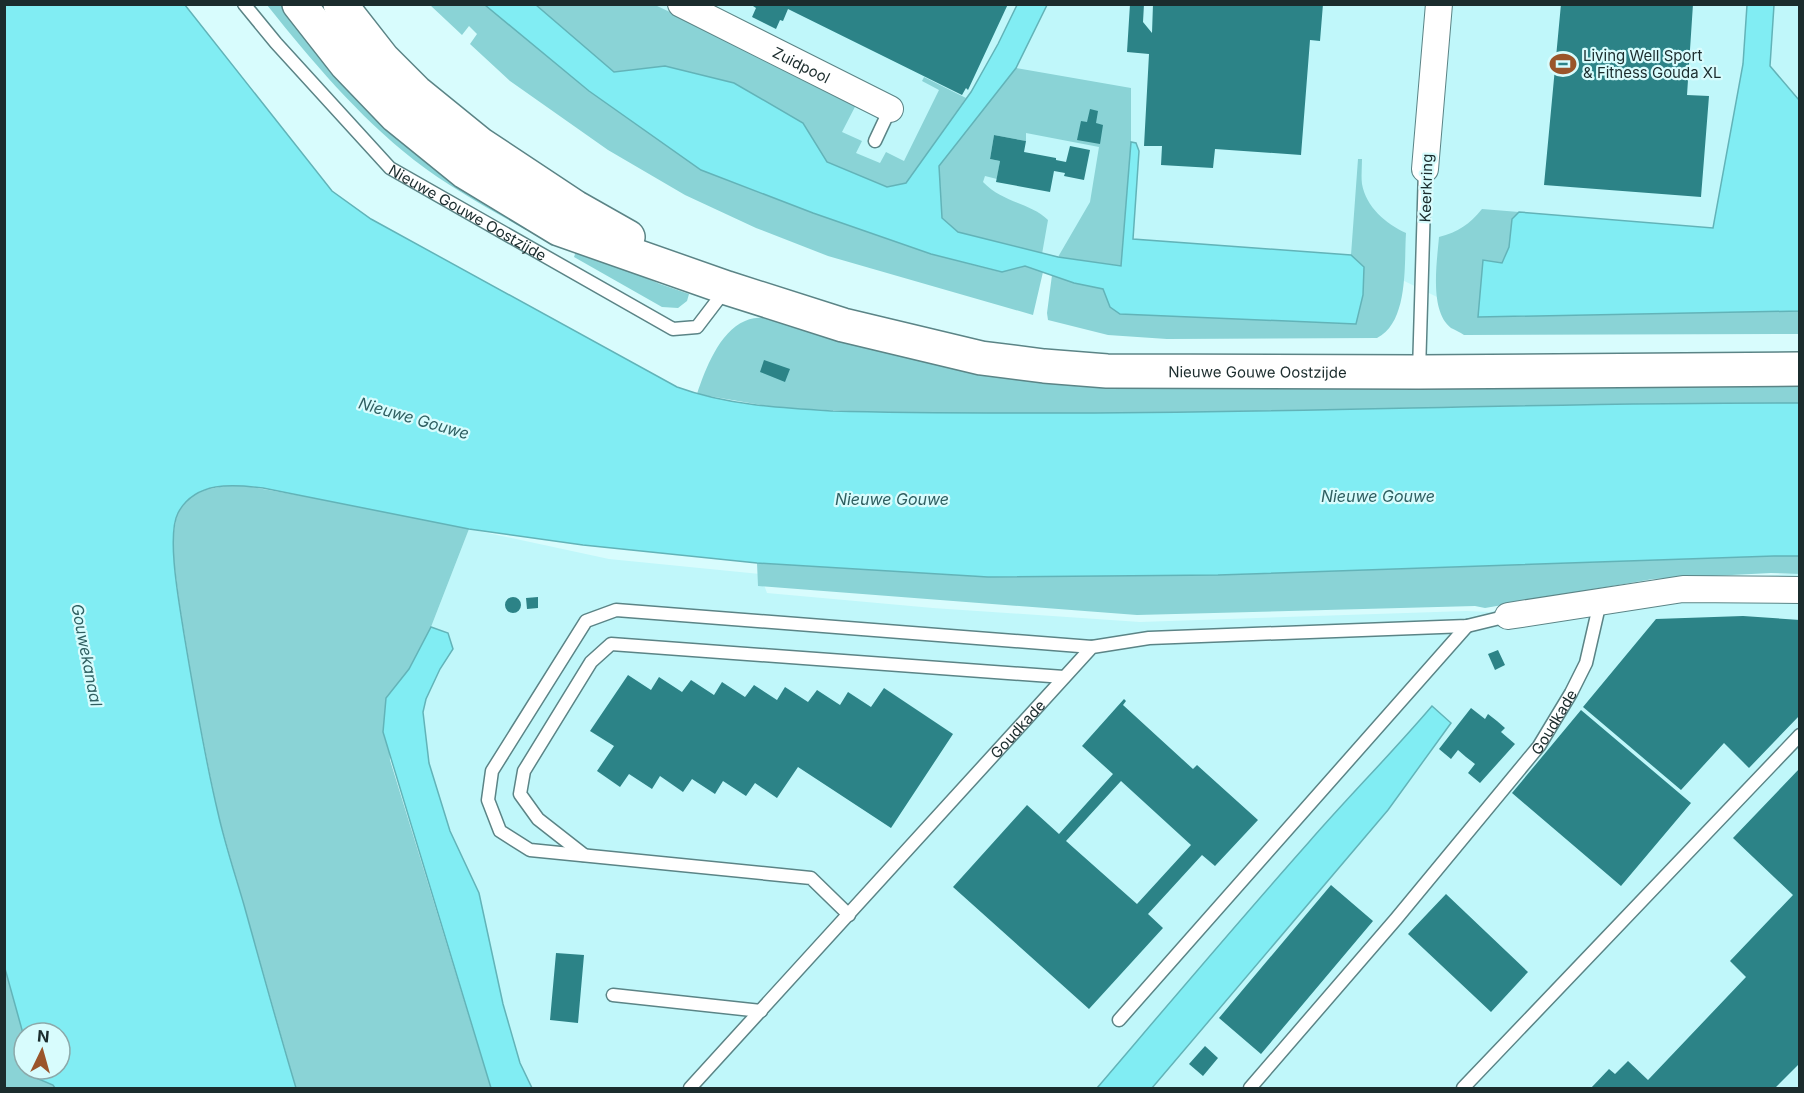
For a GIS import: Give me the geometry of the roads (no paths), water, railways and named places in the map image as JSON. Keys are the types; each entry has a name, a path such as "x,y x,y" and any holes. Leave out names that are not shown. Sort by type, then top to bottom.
{"main road":[{"name":"Nieuwe Gouwe Oostzijde","path":"340,4 382,58 416,92 480,144 575,207 718,285"},
{"name":"Nieuwe Gouwe Oostzijde","path":"307,6 346,64 396,116 465,172 559,229 718,285 843,325 981,358 1107,371 1419,372 1800,369"}],"street":[{"name":"Zuidpool","path":"681,4 890,109"},
{"name":"Keerkring","path":"1425,169 1439,4"},
{"path":"1508,616 1683,589 1800,590"}],"lane":[{"name":"Nieuwe Gouwe Oostzijde","path":"244,4 276,43 390,168 673,329 697,327 718,285"},
{"name":"Zuidpool","path":"875,141 890,109"},
{"name":"Keerkring","path":"1419,372 1425,169"},
{"name":"Goudkade","path":"1250,1089 1396,920 1539,746 1586,663 1600,602"},
{"path":"849,915 811,878 530,850 500,831 488,800 492,771 586,621 616,610 1092,647 1149,638 1467,626 1508,616"},
{"path":"1119,1020 1467,626"},
{"path":"586,856 538,819 520,794 524,771 591,662 611,644 1064,677"},
{"name":"Goudkade","path":"690,1089 1092,647"},
{"path":"1463,1089 1800,735"},
{"path":"613,995 761,1011"}],"water":[{"path":"4,5 185,5 332,191 371,219 677,387 715,398 794,409 929,413 1218,412 1606,404 1799,403 1799,556 1218,575 988,577 757,563 583,545 469,529 263,488 227,486 204,490 185,503 178,513 175,524 173,538 175,572 180,607 208,769 221,825 296,1088 55,1088 43,1081 72,1081 72,1021 20,1021 4,965"},
{"path":"485,5 536,5 614,72 665,66 734,83 803,123 827,162 887,187 906,183 971,92 1017,5 1047,5 1016,68 939,166 942,218 958,232 1058,257 1121,266 1131,142 1136,143 1139,151 1133,239 1351,255 1364,267 1363,295 1356,324 1120,314 1110,307 1103,289 1074,283 1025,266 1002,272 931,254 813,213 701,170 589,91"},
{"path":"1747,5 1774,5 1770,66 1799,100 1799,311 1478,317 1483,260 1502,263 1509,247 1512,219 1519,212 1713,228 1743,64"},
{"path":"431,627 448,633 453,649 440,669 426,699 423,712 429,763 450,831 479,893 503,1004 520,1063 532,1088 491,1088 383,732 386,698 409,669"},
{"path":"1432,706 1451,723 1388,810 1152,1088 1097,1088 1282,872"}],"place":[{"name":"Living Well Sport & Fitness Gouda XL","path":"1563,64"}],"water label":[{"name":"Nieuwe Gouwe","path":"414,418"},
{"name":"Nieuwe Gouwe","path":"1378,496"},
{"name":"Nieuwe Gouwe","path":"892,499"},
{"name":"Gouwekanaal","path":"87,655"}]}
